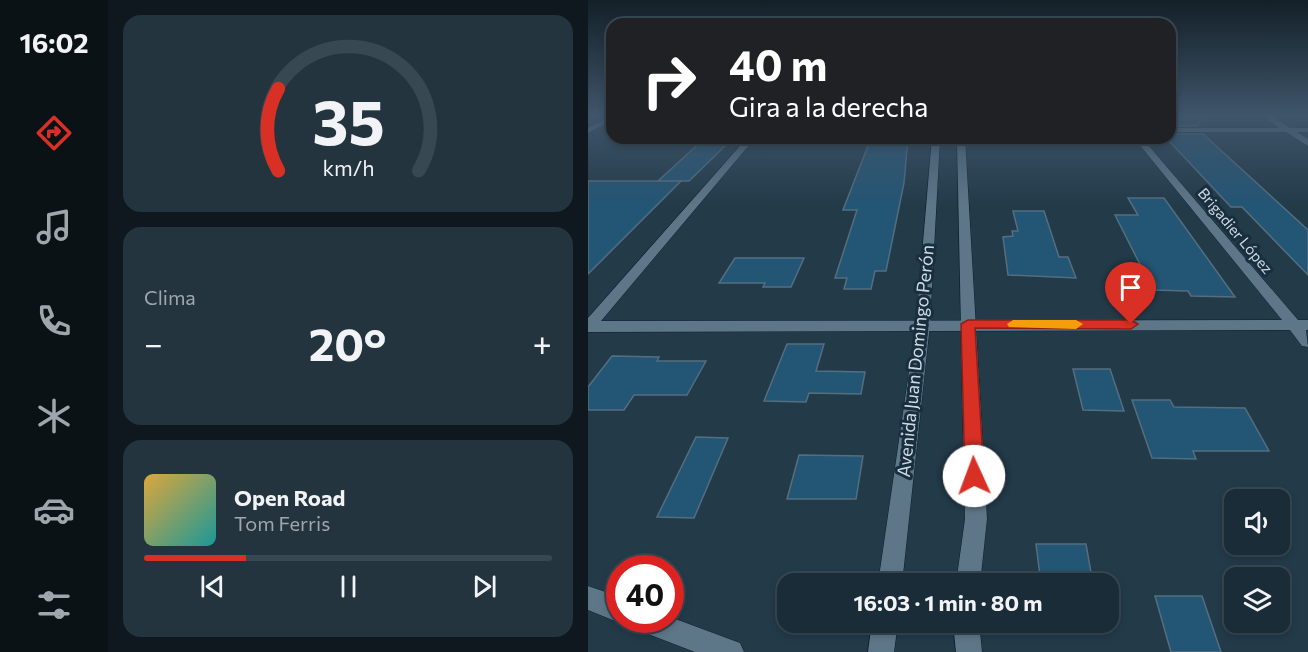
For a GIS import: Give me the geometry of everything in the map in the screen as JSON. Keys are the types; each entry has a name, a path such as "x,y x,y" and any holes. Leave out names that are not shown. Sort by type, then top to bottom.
{"street":[{"path":"588,326 745,145"},
{"name":"Avenida Juan Domingo Perón","path":"891,573 923,324 935,145"},
{"name":"Avenida Juan Domingo Perón","path":"961,145 976,519 969,573"},
{"name":"Brigadier López","path":"1144,145 1301,325 1308,342"},
{"path":"588,326 1301,325"},
{"path":"588,598 606,605"},
{"path":"679,633 731,652"},
{"path":"881,652 884,633"},
{"path":"967,633 969,652"}],"building":[{"path":"697,145 725,145 689,181 658,181"},
{"path":"868,145 907,145 904,183 886,271 875,271 871,289 844,289 847,278 835,278 857,210 843,210"},
{"path":"1173,145 1215,145 1308,230 1308,275 1242,207 1231,207"},
{"path":"588,181 681,181 588,274"},
{"path":"1128,198 1164,198 1235,297 1191,296 1188,291 1153,290 1115,215 1138,215"},
{"path":"1013,211 1044,211 1059,257 1068,257 1076,278 1008,275 1003,237 1013,236 1012,231 1018,231"},
{"path":"735,258 804,258 791,287 763,287 765,283 719,283"},
{"path":"787,344 824,344 816,371 865,372 861,394 809,393 806,402 764,401"},
{"path":"612,356 659,357 657,361 706,361 687,395 634,395 624,410 588,410 588,387"},
{"path":"1073,369 1110,369 1124,411 1083,410"},
{"path":"1132,400 1170,400 1174,407 1245,408 1269,451 1193,451 1196,459 1152,458"},
{"path":"696,437 728,438 694,518 657,517"},
{"path":"799,455 863,456 856,499 787,499"},
{"path":"1036,544 1086,544 1091,573 1040,573"},
{"path":"1155,596 1202,596 1221,652 1171,652"}],"slow traffic":[{"path":"1013,324 1076,324"}],"route":[{"path":"974,476 968,324 1131,324"}]}
